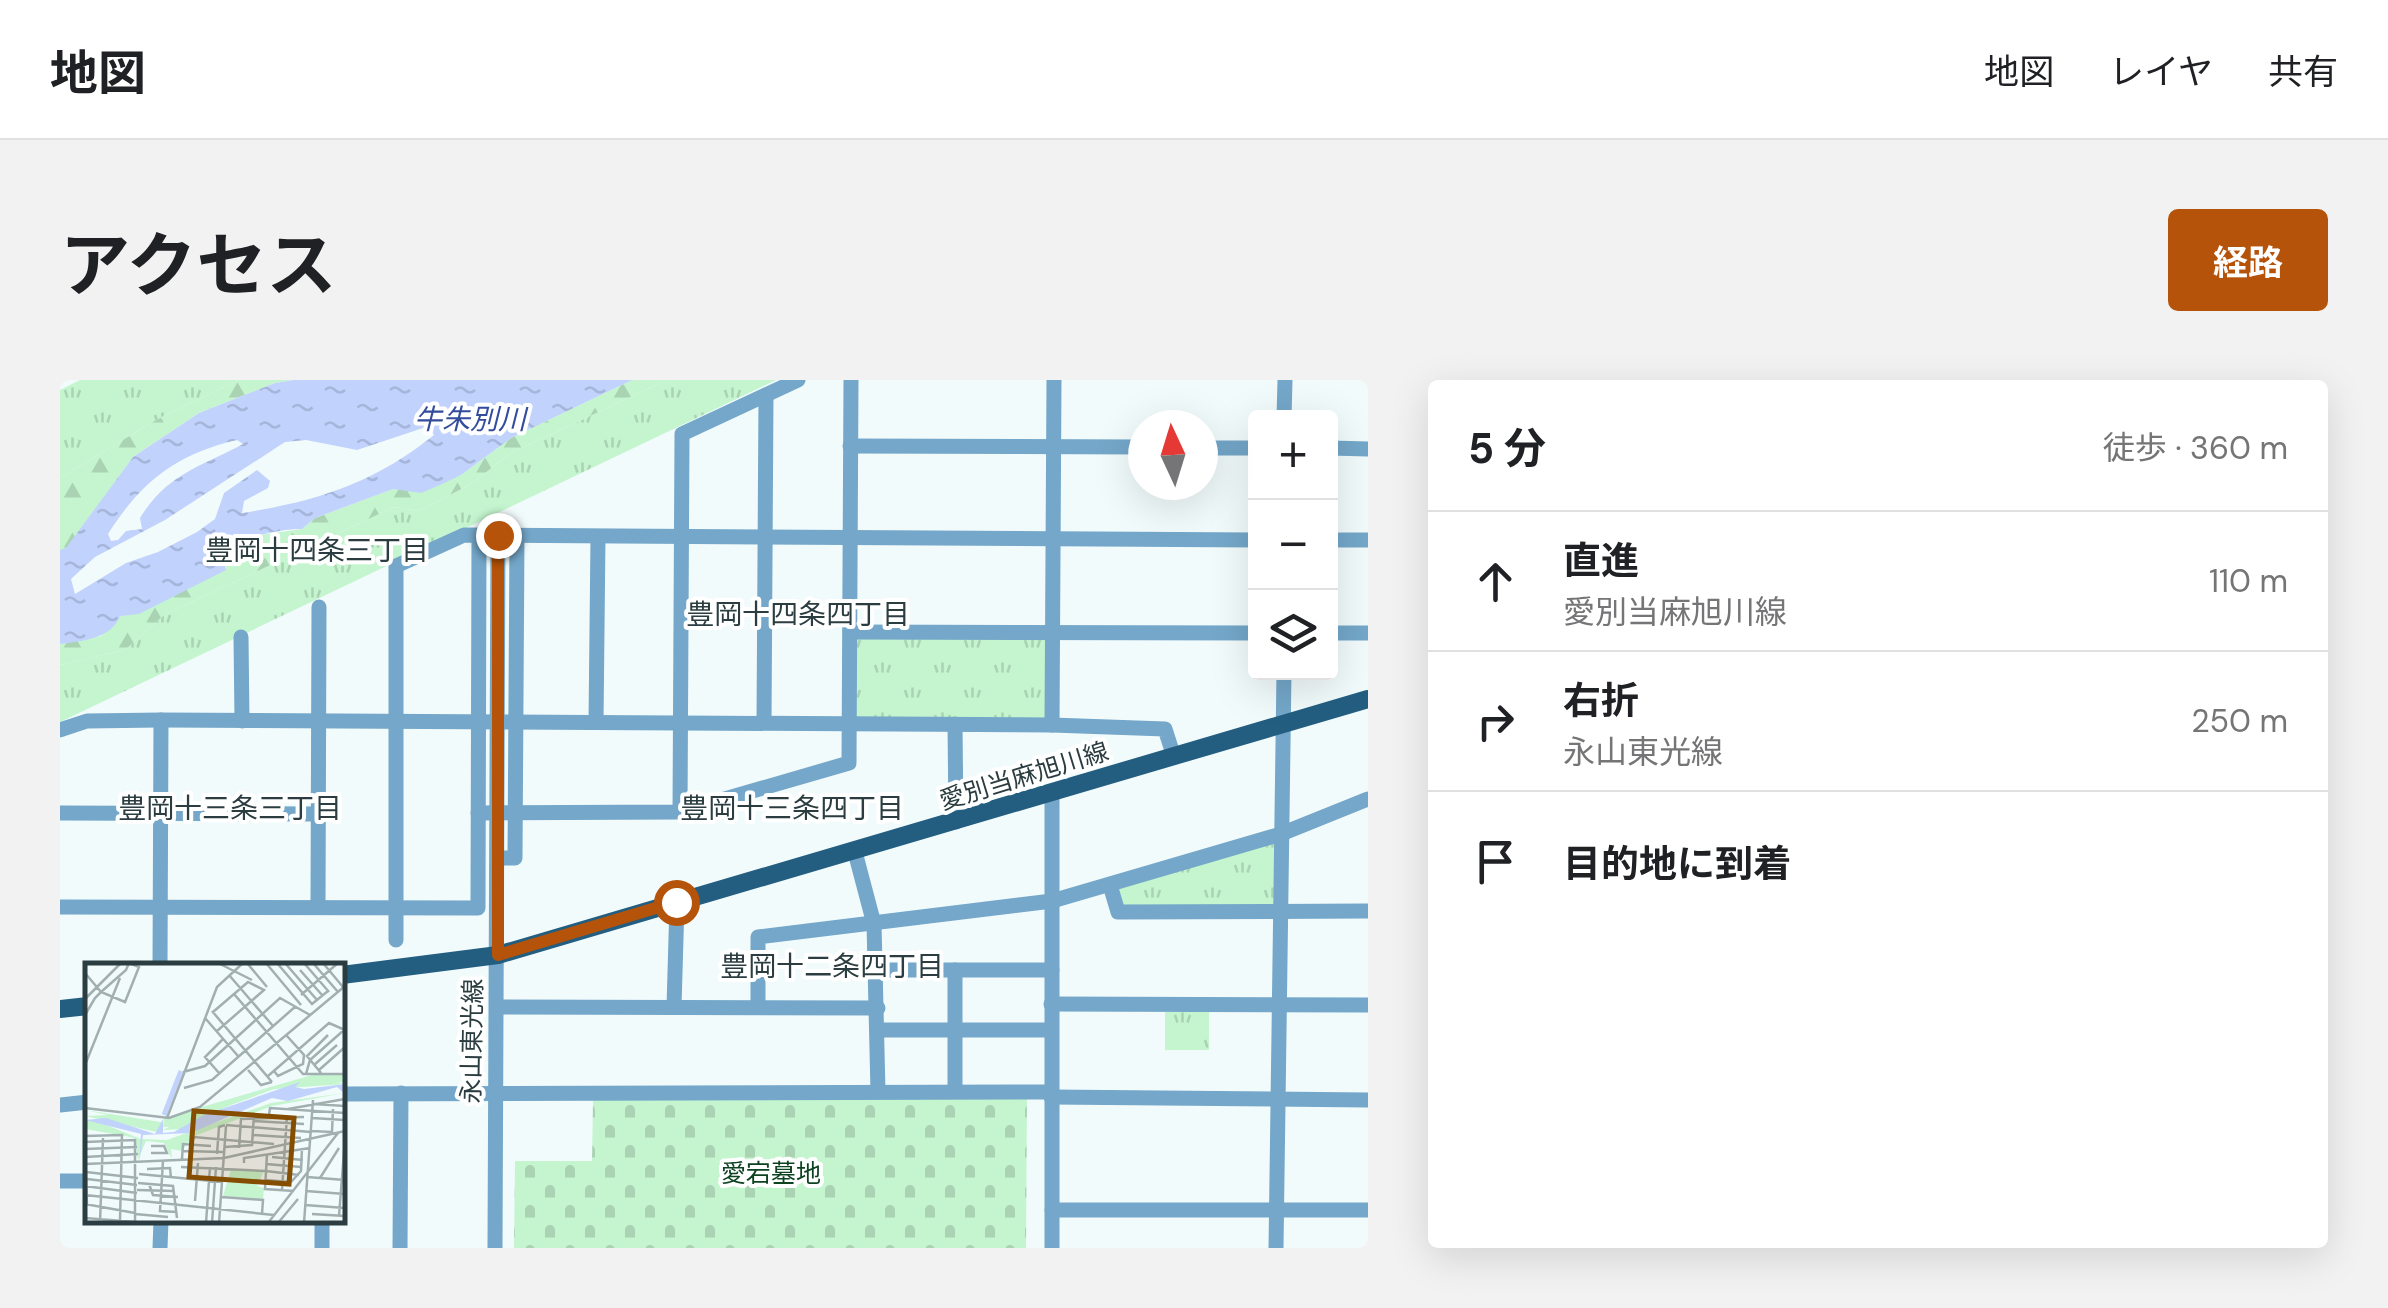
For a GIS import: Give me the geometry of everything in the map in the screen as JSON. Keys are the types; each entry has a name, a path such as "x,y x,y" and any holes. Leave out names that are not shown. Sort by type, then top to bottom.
{"main road":[{"name":"愛別当麻旭川線","path":"345,975 498,955 1368,699"},
{"path":"60,1009 85,1006"}],"street":[{"path":"680,812 682,434 798,380"},
{"path":"478,813 680,812 850,763 851,380"},
{"path":"1052,726 1054,380"},
{"path":"1284,410 1285,380"},
{"path":"764,722 766,395"},
{"path":"850,446 1128,447"},
{"path":"1218,448 1248,448"},
{"path":"1338,448 1368,449"},
{"path":"396,940 396,566 464,535 479,534 1248,540"},
{"path":"60,907 478,908 479,534"},
{"name":"永山東光線","path":"495,1248 498,535"},
{"path":"498,858 515,858 517,535"},
{"path":"596,722 598,537"},
{"path":"1338,540 1368,540"},
{"path":"318,907 319,607"},
{"path":"479,628 516,628"},
{"path":"850,632 1248,633"},
{"path":"1338,633 1368,633"},
{"path":"241,637 242,721"},
{"path":"1276,1248 1284,680"},
{"path":"60,730 87,721 161,720 1165,728 1174,757"},
{"path":"160,963 161,720"},
{"path":"955,724 956,822"},
{"path":"1052,794 1052,1248"},
{"path":"758,1006 758,937 1052,901 1281,834 1368,799"},
{"path":"60,813 319,814"},
{"path":"855,852 874,924 878,1092"},
{"path":"1110,885 1118,912 1368,912"},
{"path":"674,1007 676,902"},
{"path":"878,970 1052,970"},
{"path":"955,970 955,1090"},
{"path":"1052,1004 1368,1006"},
{"path":"498,1008 878,1008"},
{"path":"878,1030 1052,1030"},
{"path":"345,1094 955,1090 1368,1100"},
{"path":"400,1248 401,1093"},
{"path":"60,1105 85,1102"},
{"path":"1052,1210 1368,1210"},
{"path":"160,1248 161,1223"}],"green space":[{"path":"80,380 238,380 156,420 60,478 60,390"},
{"path":"238,380 294,380 275,383 199,413 133,457 66,549 60,550 60,478 156,420"},
{"path":"632,380 667,380 511,453 471,484 419,511 394,507 164,615 125,650 60,665 60,644 101,636 120,616 226,569 223,561 237,538 302,529 315,518 393,489 406,490 461,475 511,438"},
{"path":"667,380 776,380 60,722 60,665 125,650 164,615 394,507 419,511 471,484 511,453"},
{"path":"850,632 1053,632 1052,725 850,723"},
{"path":"1281,834 1280,911 1119,912 1110,885"},
{"path":"1165,1012 1209,1012 1209,1050 1165,1050"},
{"name":"愛宕墓地","path":"1027,1098 1026,1248 514,1248 515,1161 592,1161 593,1100"}],"water":[{"name":"牛朱別川","path":"632,380 511,438 461,475 421,493 393,489 315,518 302,529 237,538 223,561 226,570 139,614 120,616 103,634 60,644 60,550 66,548 133,457 199,413 275,383","holes":["429,426 434,435 367,478 320,496 242,513 244,501 268,488 270,481 257,470 224,493 215,519 197,532 126,563 75,594 71,579 95,557 165,520 285,442 306,440 357,450","237,440 243,444 185,473 161,491 140,518 142,529 126,531 118,540 111,541 108,534 147,485 178,462"]}],"district":[{"name":"豊岡十四条三丁目","path":"317,550"},
{"name":"豊岡十四条四丁目","path":"798,614"},
{"name":"豊岡十三条三丁目","path":"230,808"},
{"name":"豊岡十三条四丁目","path":"792,808"},
{"name":"豊岡十二条四丁目","path":"832,966"}],"route":[{"path":"498,535 498,955 676,902"}]}
